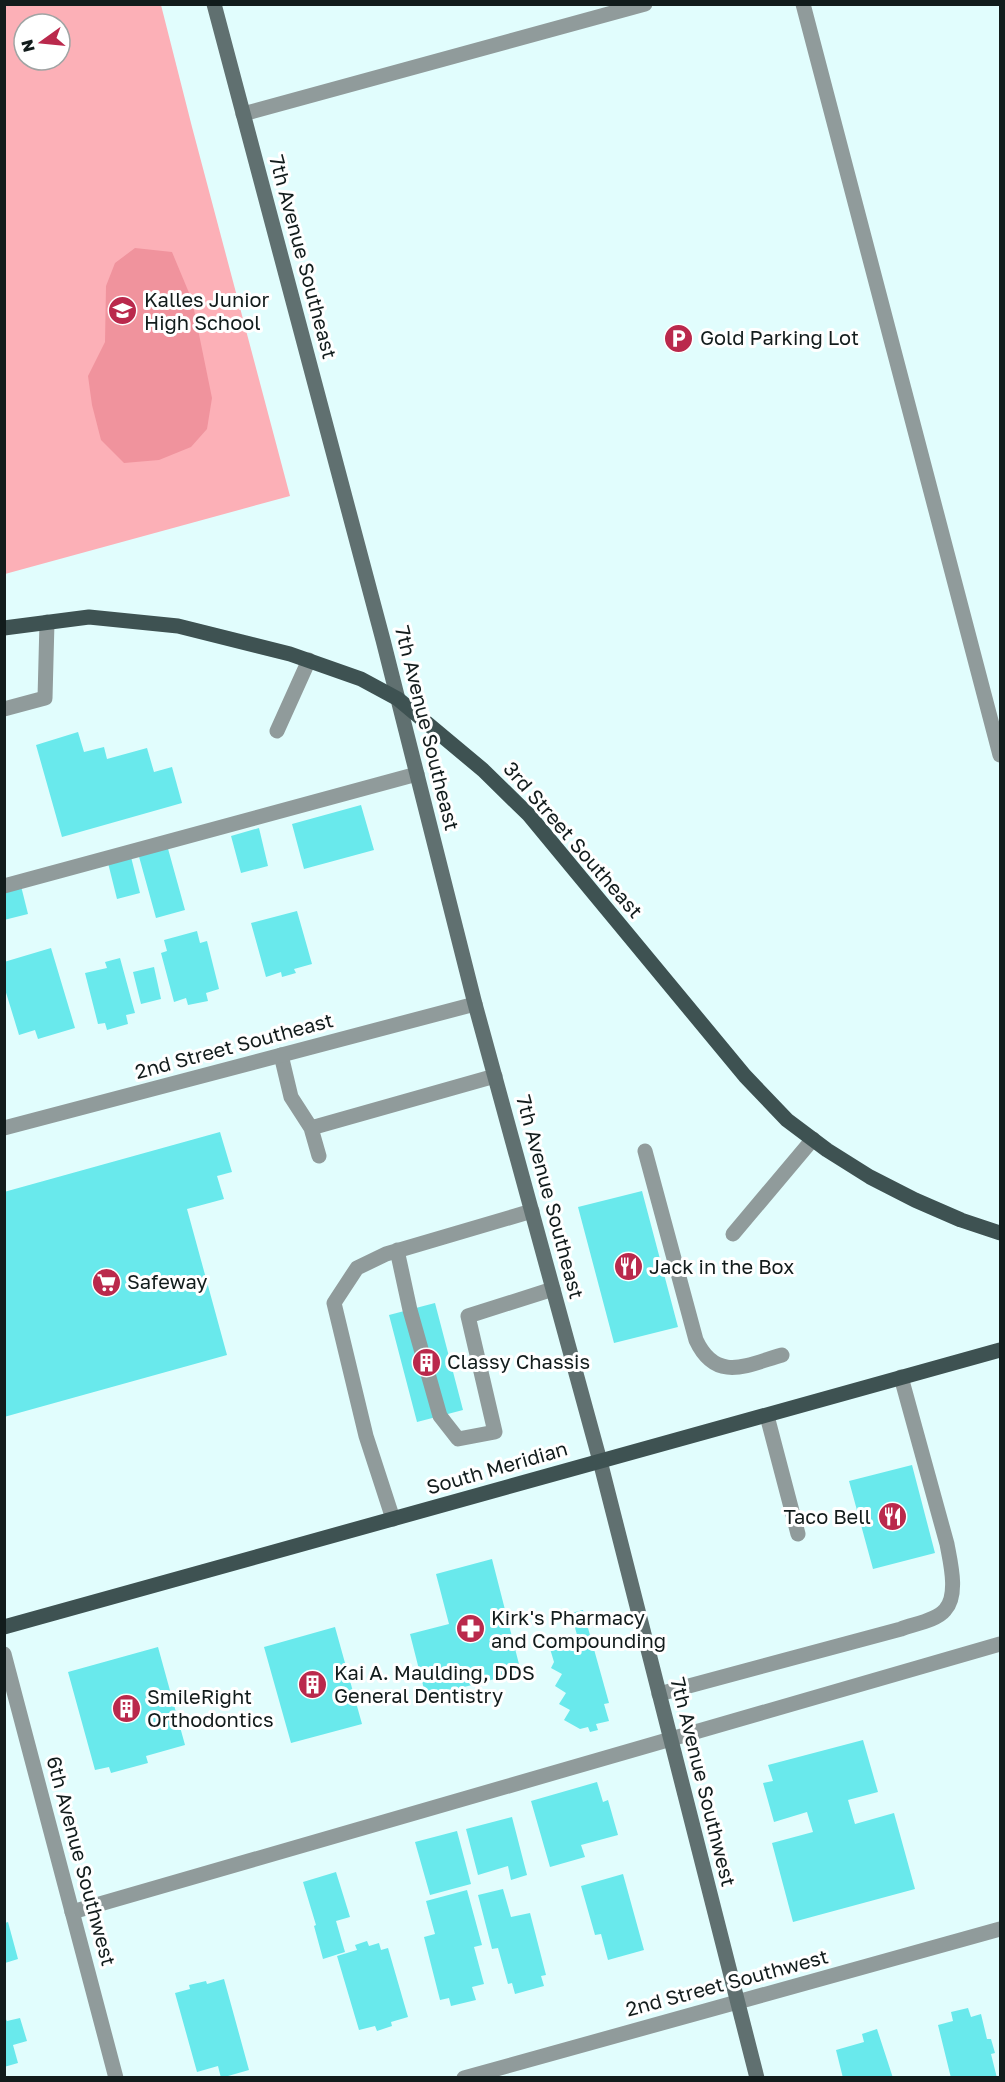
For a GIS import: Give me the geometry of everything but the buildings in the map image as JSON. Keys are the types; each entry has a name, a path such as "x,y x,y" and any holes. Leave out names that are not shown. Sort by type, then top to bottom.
{"main road":[{"name":"3rd Street Southeast","path":"4,628 89,617 178,626 309,660 361,679 398,699 483,770 529,815 745,1076 787,1120 870,1177 961,1220 1000,1233"},
{"name":"South Meridian","path":"4,1627 1000,1350"}],"street":[{"name":"7th Avenue Southeast","path":"213,4 398,699 475,1004 600,1461"},
{"path":"243,114 645,4"},
{"path":"803,4 1000,755"},
{"path":"4,709 45,698 47,622"},
{"path":"277,731 309,660"},
{"path":"6,882 417,774"},
{"name":"2nd Street Southeast","path":"4,1128 475,1004"},
{"path":"281,1055 291,1097 311,1128 319,1156"},
{"path":"311,1128 495,1076"},
{"path":"733,1234 813,1139"},
{"path":"645,1151 696,1340 702,1353 717,1366 731,1368 782,1355"},
{"path":"393,1519 366,1436 334,1303 357,1268 386,1254 532,1211"},
{"path":"397,1250 410,1310 440,1416 458,1440 495,1432 468,1316 553,1289"},
{"path":"659,1694 901,1629 934,1617 945,1610 950,1600 952,1577 946,1544 901,1377"},
{"path":"768,1416 798,1534"},
{"name":"7th Avenue Southwest","path":"600,1461 757,2078"},
{"path":"72,1912 1000,1644"},
{"name":"6th Avenue Southwest","path":"4,1654 116,2078"},
{"name":"2nd Street Southwest","path":"464,2078 1000,1929"}],"shaded area":[{"name":"Kalles Junior High School","path":"4,5 161,5 290,496 5,574"},
{"path":"135,248 172,252 192,300 212,398 207,429 191,447 159,460 124,463 101,440 92,405 88,376 105,342 106,286 115,263"}],"place":[{"name":"Kalles Junior High School","path":"123,311"},
{"name":"Gold Parking Lot","path":"679,338"},
{"name":"Jack in the Box","path":"628,1267"},
{"name":"Safeway","path":"106,1282"},
{"name":"Classy Chassis","path":"426,1362"},
{"name":"Taco Bell","path":"892,1517"},
{"name":"Kirk's Pharmacy and Compounding","path":"470,1629"},
{"name":"Kai A. Maulding, DDS General Dentistry","path":"313,1685"},
{"name":"SmileRight Orthodontics","path":"126,1709"}]}
